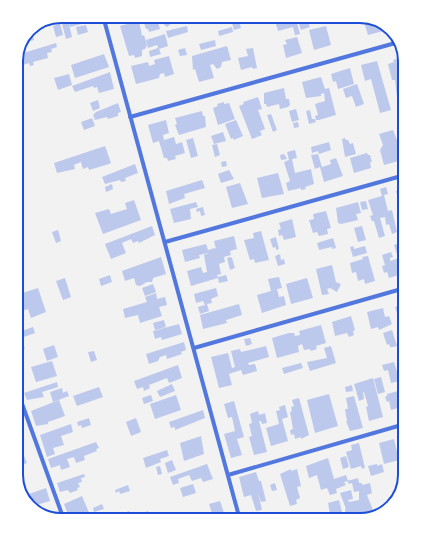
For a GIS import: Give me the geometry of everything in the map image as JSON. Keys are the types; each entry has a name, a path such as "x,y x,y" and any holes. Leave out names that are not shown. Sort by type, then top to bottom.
{"street":[{"path":"105,23 238,513"},
{"path":"130,117 394,43"},
{"path":"165,242 398,177"},
{"path":"194,348 398,290"},
{"path":"23,406 61,513"},
{"path":"228,475 398,426"}],"building":[{"path":"62,23 69,23 72,37 66,39"},
{"path":"69,23 85,23 70,27"},
{"path":"131,23 139,23 142,36 144,35 147,45 145,49 142,50 142,56 135,58 134,55 129,56 120,26"},
{"path":"144,23 158,23 160,29 149,32 148,29 146,29"},
{"path":"162,23 172,23 167,27"},
{"path":"232,23 240,23 241,28 234,30"},
{"path":"297,23 300,34 295,35 293,27 278,31 276,24"},
{"path":"299,23 308,23 310,27 301,30"},
{"path":"364,23 375,26 383,31 368,35"},
{"path":"60,24 63,35 56,37 53,26"},
{"path":"86,25 88,32 78,35 76,27"},
{"path":"187,26 188,32 168,38 166,31"},
{"path":"326,26 331,45 314,50 309,30"},
{"path":"232,27 233,32 219,36 218,31"},
{"path":"165,34 168,46 159,49 161,54 150,57 149,51 158,48 157,45 148,48 146,40"},
{"path":"33,36 34,40 29,41"},
{"path":"297,37 302,53 286,58 283,45 287,44 285,40"},
{"path":"215,40 216,46 201,50 199,44"},
{"path":"56,43 57,47 51,49 52,52 47,53 48,58 33,62 34,65 30,66 29,63 23,65 24,53"},
{"path":"227,46 231,60 222,62 221,67 217,69 213,64 210,65 214,78 199,82 195,69 193,70 192,56"},
{"path":"185,48 187,55 180,56 178,50"},
{"path":"253,48 257,68 253,69 252,67 241,70 238,58 248,56 246,49"},
{"path":"104,54 109,67 75,78 71,65"},
{"path":"169,56 174,74 165,77 164,73 160,74 159,78 136,84 131,66 148,62 149,66 155,64 154,60"},
{"path":"398,59 397,98 395,80 392,80 388,64 394,62 393,60"},
{"path":"377,61 391,110 380,113 371,79 365,81 361,65"},
{"path":"350,68 354,84 338,89 336,81 333,82 331,74"},
{"path":"110,72 114,89 99,93 97,87 94,88 93,86 75,92 72,86"},
{"path":"69,74 72,85 58,90 54,78"},
{"path":"321,77 325,89 329,88 336,115 316,120 315,116 318,115 315,104 325,101 324,93 321,94 321,96 306,98 302,82"},
{"path":"357,84 364,104 356,107 352,96 346,98 343,89"},
{"path":"284,88 286,99 289,99 290,105 288,107 280,109 279,104 267,107 266,104 264,104 264,93"},
{"path":"258,97 262,109 258,110 265,129 260,131 262,135 252,139 239,106 244,104 243,102"},
{"path":"98,100 100,108 93,111 90,103"},
{"path":"224,102 224,104 229,103 235,119 218,125 213,108 218,106 217,104"},
{"path":"118,103 121,112 118,113 118,116 108,119 107,117 95,120 93,115 96,112"},
{"path":"296,109 299,120 292,122 289,111"},
{"path":"310,110 312,119 315,119 316,122 309,124 306,111"},
{"path":"202,111 203,116 205,116 206,127 179,135 175,125 177,124 175,118"},
{"path":"271,114 277,130 273,132 267,115"},
{"path":"92,118 95,126 84,130 81,122"},
{"path":"166,120 169,133 163,135 164,140 174,137 176,144 182,142 185,153 175,156 176,159 168,161 167,158 164,158 159,141 153,143 148,125"},
{"path":"236,120 243,136 234,140 233,138 231,139 225,124"},
{"path":"298,122 299,127 294,128 293,123"},
{"path":"393,130 398,143 398,161 384,165 380,150 383,145 379,134"},
{"path":"223,132 226,141 214,144 211,136"},
{"path":"193,138 198,156 191,158 186,140"},
{"path":"345,138 350,144 353,143 356,154 345,157 342,139"},
{"path":"329,142 331,150 319,154 318,151 312,153 311,147"},
{"path":"217,144 220,155 215,157 212,145"},
{"path":"105,146 111,163 89,170 88,167 83,169 81,162 74,165 75,169 57,173 54,163"},
{"path":"295,150 297,158 292,159 295,173 311,169 314,184 305,187 306,189 301,190 301,188 288,191 286,183 290,181 284,162 289,160 287,152"},
{"path":"367,153 370,155 372,162 370,162 371,168 354,173 350,158"},
{"path":"284,154 287,159 281,160 280,155"},
{"path":"318,154 322,167 331,164 330,160 336,158 343,176 324,182 320,167 315,169 311,155"},
{"path":"226,161 227,166 222,167 221,162"},
{"path":"135,164 138,173 125,178 126,181 121,182 120,180 105,184 102,177"},
{"path":"229,170 234,179 221,183 218,174"},
{"path":"278,173 284,194 262,198 257,178"},
{"path":"202,180 205,188 184,194 185,198 169,204 166,191"},
{"path":"240,183 248,204 232,208 226,187"},
{"path":"112,184 113,189 106,192 105,187"},
{"path":"386,187 388,194 384,195 388,211 392,210 397,232 392,234 389,224 386,225 385,217 380,218 385,236 379,238 374,221 372,221 370,216 373,215 368,200 382,196 380,189"},
{"path":"134,200 141,220 103,234 95,213 109,209 111,214 127,209 125,203"},
{"path":"366,201 368,209 362,210 360,202"},
{"path":"196,202 198,207 190,209 191,219 174,223 170,209"},
{"path":"358,202 361,213 356,214 358,220 341,224 338,223 336,208"},
{"path":"203,207 205,215 201,216 200,211 197,212 196,209"},
{"path":"326,211 331,228 327,229 328,234 319,236 317,232 313,233 309,220 314,219 313,214"},
{"path":"292,219 296,237 284,240 282,235 279,236 278,230 281,229 279,223"},
{"path":"152,226 155,235 139,243 138,241 133,243 131,239 122,243 126,253 111,259 105,244"},
{"path":"362,226 366,240 358,242 354,228"},
{"path":"58,230 61,241 56,243 52,232"},
{"path":"261,231 269,260 255,263 254,259 250,260 244,240 254,238 253,233"},
{"path":"234,236 237,249 230,251 231,255 224,257 225,262 219,264 221,274 217,275 218,277 226,275 228,281 219,283 218,278 191,286 187,271 201,267 203,273 207,272 204,255 209,253 199,255 200,258 185,262 182,250 206,244 208,250 216,249 214,241"},
{"path":"276,237 279,249 276,250 276,247 273,248 270,239"},
{"path":"333,238 336,248 332,249 332,247 319,250 317,243"},
{"path":"398,243 398,254 397,254 394,245"},
{"path":"353,246 354,249 365,246 367,253 353,257 350,247"},
{"path":"391,252 393,257 390,258 390,261 398,258 398,275 389,278 387,272 384,273 382,266 385,265 382,255"},
{"path":"280,254 281,260 284,259 285,264 278,266 275,256"},
{"path":"368,256 375,281 365,284 364,279 358,281 356,272 352,273 350,263 363,259 362,257"},
{"path":"161,257 166,274 153,278 152,282 147,282 140,286 136,285 134,278 125,281 122,271"},
{"path":"227,258 232,258 235,268 230,270"},
{"path":"332,265 336,282 341,284 337,292 330,288 327,289 329,294 322,295 316,269"},
{"path":"110,275 112,282 101,286 99,279"},
{"path":"279,277 282,288 277,289 279,297 284,296 286,305 262,313 257,295 271,291 268,279"},
{"path":"65,278 71,297 63,300 56,281"},
{"path":"307,278 313,298 291,304 286,284"},
{"path":"153,284 156,292 145,296 142,288"},
{"path":"38,288 46,312 31,318 28,309 23,311 23,293"},
{"path":"216,288 218,296 211,299 212,303 207,304 209,311 200,314 198,307 205,305 203,301 196,303 194,294"},
{"path":"156,293 157,299 165,297 167,305 159,307 162,316 140,323 138,315 125,318 123,309 147,302 145,297"},
{"path":"239,304 242,315 226,320 227,323 203,329 200,315"},
{"path":"398,306 398,313 397,313 395,307"},
{"path":"383,308 385,317 389,316 392,324 379,330 378,327 371,329 367,312"},
{"path":"351,316 355,330 353,331 354,335 349,337 347,333 335,336 332,322"},
{"path":"164,320 166,327 155,330 153,323"},
{"path":"179,324 182,334 162,340 161,337 155,339 153,331"},
{"path":"321,325 326,343 316,346 317,349 311,351 310,349 304,350 302,344 298,346 299,352 277,358 272,338 289,333 294,333 295,336 300,335 299,331"},
{"path":"33,327 35,333 23,337 23,331"},
{"path":"392,330 397,346 390,347 389,344 387,345 383,333"},
{"path":"250,338 252,344 246,346 244,339"},
{"path":"184,342 186,350 181,352 182,354 167,359 166,355 160,357 158,361 149,364 146,354"},
{"path":"54,345 58,357 47,361 43,349"},
{"path":"266,346 269,357 248,363 249,365 255,364 257,371 243,375 241,370 229,374 232,385 219,388 211,357 228,353 232,368 235,367 231,351 240,349 241,352"},
{"path":"331,346 336,363 310,371 307,362 327,358 324,348"},
{"path":"94,351 97,360 91,362 88,352"},
{"path":"52,361 57,376 36,382 31,367"},
{"path":"394,362 398,375 398,381 391,383 388,370 384,371 382,365"},
{"path":"301,363 303,368 284,374 282,368"},
{"path":"178,365 182,378 169,383 167,378 149,385 150,388 144,391 143,387 137,389 134,381"},
{"path":"381,377 385,392 378,394 374,379"},
{"path":"373,378 383,417 369,421 366,407 368,406 364,392 364,399 359,401 354,384"},
{"path":"57,382 58,387 42,392 44,397 27,400 24,393"},
{"path":"172,384 175,391 160,397 157,391"},
{"path":"352,385 353,391 346,392 345,387"},
{"path":"99,387 103,397 77,406 73,396"},
{"path":"62,388 63,393 67,391 69,396 53,402 50,392"},
{"path":"398,391 398,408 391,410 389,401 387,402 385,397 387,394"},
{"path":"329,394 338,426 315,433 307,400"},
{"path":"151,395 153,401 144,404 142,398"},
{"path":"176,395 181,410 155,419 150,404"},
{"path":"354,396 363,428 350,431 346,421 345,409 348,409 346,398"},
{"path":"299,398 309,435 301,439 301,437 295,439 294,434 291,435 290,430 293,429 290,412 292,411 291,407 294,406 292,400"},
{"path":"59,400 65,416 48,422 48,424 36,426 31,411"},
{"path":"234,401 244,437 237,439 242,455 231,458 224,434 235,431 232,417 228,418 224,404"},
{"path":"285,405 288,417 282,419 288,441 271,446 266,428 279,424 276,411 280,410 279,407"},
{"path":"203,410 205,418 175,430 175,427 171,428 169,422"},
{"path":"258,411 259,415 265,413 267,423 262,424 261,421 259,421 267,452 254,455 249,437 252,436 249,424 252,423 250,414"},
{"path":"89,418 91,425 82,428 81,425 78,426 77,422"},
{"path":"136,418 141,432 131,436 126,422"},
{"path":"71,424 73,432 61,436 64,445 53,448 55,454 47,457 40,435"},
{"path":"201,436 204,454 184,461 180,443"},
{"path":"394,439 398,460 384,464 379,443"},
{"path":"96,442 99,448 96,449 97,451 84,456 85,460 76,463 74,457 67,459 70,467 61,470 60,465 51,468 48,459"},
{"path":"359,443 365,468 362,469 361,466 351,469 346,452 352,450 351,445"},
{"path":"167,450 169,456 160,459 161,462 146,468 143,458"},
{"path":"23,453 27,463 23,464"},
{"path":"346,456 349,467 343,469 340,458"},
{"path":"328,458 334,479 346,475 348,481 344,482 346,485 336,489 337,493 330,495 327,488 321,490 317,475 309,478 306,466"},
{"path":"172,460 176,470 168,473 165,463"},
{"path":"207,464 213,479 203,482 201,478 192,481 189,475 178,479 179,483 173,485 170,477"},
{"path":"377,464 377,466 382,464 384,472 371,476 368,466"},
{"path":"160,466 162,474 158,475 156,467"},
{"path":"291,469 291,471 297,469 301,486 297,487 300,498 296,500 297,504 290,506 280,474"},
{"path":"256,472 259,481 261,481 266,501 261,502 258,493 262,510 256,511 251,495 244,497 239,477"},
{"path":"84,474 85,477 81,478 82,482 78,483 80,487 77,488 78,490 70,493 68,490 60,492 57,483"},
{"path":"358,478 359,483 362,483 362,485 370,483 372,493 367,495 373,510 365,513 346,513 346,509 340,493 351,490 353,499 348,500 349,502 359,500 359,491 354,492 352,483 349,484 347,481"},
{"path":"275,483 277,490 272,491 270,485"},
{"path":"193,484 196,493 183,497 180,488"},
{"path":"128,485 130,491 120,494 119,491 116,493 115,490"},
{"path":"46,488 50,501 37,505 29,494"},
{"path":"82,496 89,513 67,513 64,504"},
{"path":"339,500 342,513 330,513 328,503"},
{"path":"220,501 224,513 212,513 209,504"},
{"path":"102,504 104,509 94,512 93,508"}]}
